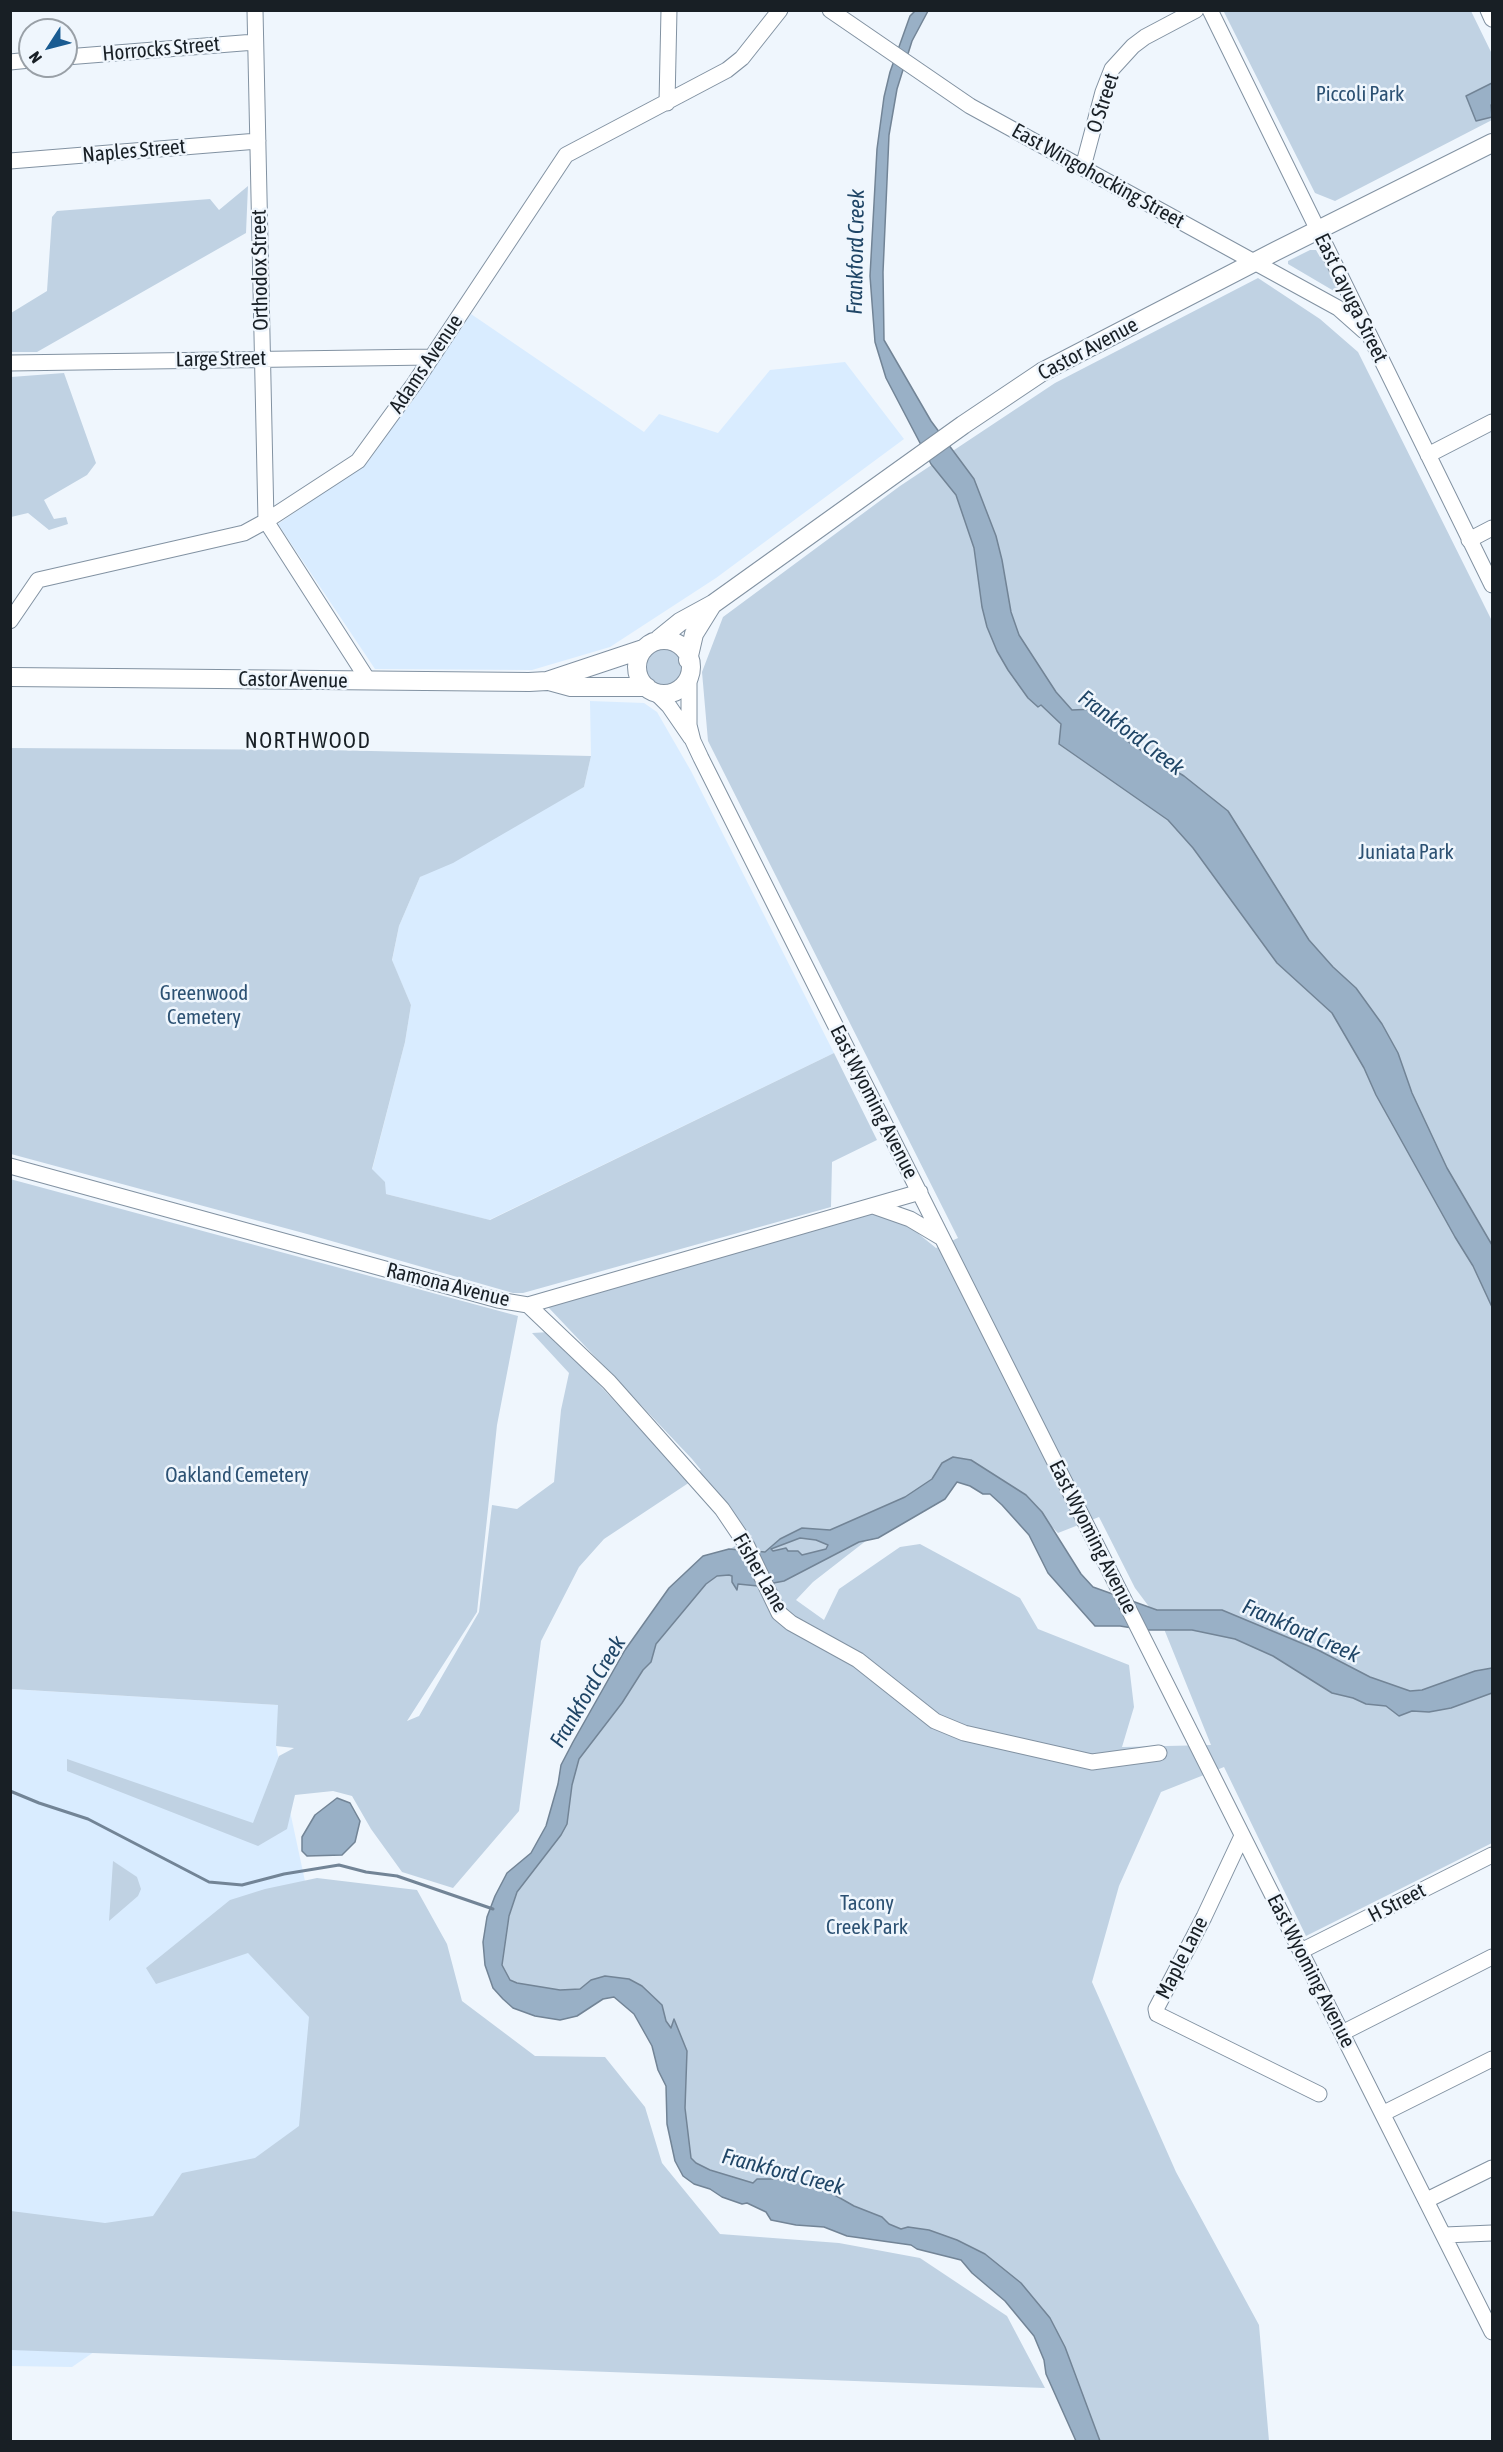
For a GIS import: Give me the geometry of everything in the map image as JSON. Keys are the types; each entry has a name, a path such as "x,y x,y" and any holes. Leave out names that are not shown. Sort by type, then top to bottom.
{"main road":[{"name":"Castor Avenue","path":"660,639 680,622 713,604 963,425 1042,372 1492,143"},
{"name":"Castor Avenue","path":"689,668 694,634 713,604"},
{"path":"660,639 677,644 689,668 679,690 672,693 651,690 638,672 637,663 643,649 660,639"},
{"name":"Castor Avenue","path":"547,681 643,649"},
{"name":"Castor Avenue","path":"10,677 547,681 571,687 651,690"},
{"name":"Castor Avenue","path":"10,684 38,678"}],"street":[{"name":"Orthodox Street","path":"255,10 266,520"},
{"path":"667,103 669,10"},
{"name":"Adams Avenue","path":"10,621 38,580 244,533 358,461 394,413 566,155 730,68 742,58 780,10"},
{"name":"East Wingohocking Street","path":"830,10 970,106 1338,308 1369,335"},
{"name":"O Street","path":"1083,167 1102,92 1112,69 1132,46 1196,10"},
{"name":"East Cayuga Street","path":"1210,10 1492,585"},
{"path":"1488,10 1492,19"},
{"name":"Horrocks Street","path":"78,56 255,42"},
{"name":"Naples Street","path":"10,161 258,141"},
{"name":"Large Street","path":"10,363 431,357"},
{"path":"1428,455 1492,422"},
{"path":"266,520 368,680"},
{"path":"1469,540 1492,528"},
{"name":"East Wyoming Avenue","path":"689,668 688,713 693,741"},
{"name":"East Wyoming Avenue","path":"651,690 669,706 693,741 1492,2329"},
{"name":"Ramona Avenue","path":"10,1166 498,1300 528,1305 920,1192"},
{"path":"873,1206 910,1219 942,1238"},
{"name":"Fisher Lane","path":"528,1305 609,1382 660,1436 722,1509 747,1546 779,1613 791,1623 858,1660 935,1721 964,1732 1092,1762 1159,1753"},
{"name":"Maple Lane","path":"1242,1836 1204,1917 1156,2009 1157,2014 1319,2094"},
{"name":"H Street","path":"1301,1951 1492,1855"},
{"path":"1342,2032 1492,1957"},
{"path":"1384,2113 1492,2059"},
{"path":"1427,2200 1492,2168"},
{"path":"1445,2235 1492,2233"}],"shaded area":[{"path":"915,11 928,11 912,41 897,89 889,135 883,272 884,340 931,421 974,479 996,536 1011,612 1019,635 1056,692 1072,710 1094,709 1131,744 1184,776 1228,811 1309,940 1356,988 1382,1024 1398,1053 1412,1093 1447,1168 1492,1245 1492,1307 1473,1266 1332,1013 1277,963 1193,848 1168,820 1059,744 1061,724 1041,705 1038,707 1028,698 997,651 982,607 974,548 956,495 931,464 886,378 875,342 870,276 877,149 890,72 910,16"},
{"path":"1492,83 1492,117 1476,121 1466,96"},
{"path":"471,314 644,432 659,414 718,433 770,370 845,362 904,439 716,578 610,647 532,670 375,669 278,524 368,462"},
{"path":"590,701 644,703 657,712 691,771 834,1053 489,1220 386,1194 372,1170 405,1042 411,1005 392,961 399,926 420,877 584,787 591,756"},
{"path":"953,1457 971,1460 1026,1495 1042,1512 1081,1574 1093,1587 1157,1610 1222,1610 1318,1650 1370,1677 1410,1691 1422,1690 1475,1671 1492,1668 1492,1693 1451,1708 1429,1712 1412,1711 1399,1716 1386,1706 1366,1704 1332,1693 1273,1656 1235,1639 1192,1630 1145,1630 1120,1626 1095,1626 1048,1573 1029,1535 1002,1505 990,1494 983,1494 970,1486 957,1482 945,1499 878,1538 859,1542 784,1581 758,1586 738,1584 737,1590 732,1582 732,1576 729,1575 717,1576 706,1584 656,1644 651,1662 579,1759 572,1785 567,1824 517,1892 509,1916 502,1965 510,1980 560,1990 580,1989 591,1980 605,1976 629,1979 642,1986 662,2005 666,2021 671,2028 674,2019 687,2051 685,2108 691,2158 696,2163 710,2170 753,2183 757,2179 788,2179 833,2194 854,2206 882,2217 889,2224 901,2229 908,2227 929,2230 957,2240 985,2254 1021,2283 1050,2318 1065,2347 1100,2441 1076,2441 1046,2374 1044,2360 1034,2336 1005,2301 972,2273 961,2260 917,2249 911,2245 847,2236 824,2227 771,2220 766,2212 747,2203 742,2204 722,2197 710,2189 694,2184 683,2176 675,2161 667,2124 666,2086 658,2070 652,2046 634,2014 614,1997 603,1999 577,2016 560,2020 535,2016 513,2008 503,1999 493,1988 485,1965 483,1942 487,1917 495,1896 507,1873 531,1853 546,1826 561,1765 625,1650 669,1588 703,1556 729,1549 765,1552 780,1539 802,1528 830,1530 905,1497 932,1479 942,1463","holes":["800,1538 816,1540 828,1545 826,1549 802,1555 798,1551 788,1551 786,1548 773,1551 771,1549"]},
{"path":"10,1689 279,1705 276,1746 329,1993 304,2128 142,2319 72,2367 11,2366"},
{"path":"337,1798 350,1803 360,1821 355,1842 342,1855 307,1856 302,1851 302,1837 315,1815"}],"green space":[{"name":"Piccoli Park","path":"1228,10 1471,11 1492,54 1492,120 1335,201 1315,193 1224,12"},
{"path":"248,186 246,233 37,352 11,352 11,313 47,291 52,217 57,211 210,199 219,210"},
{"path":"1310,250 1316,250 1320,257 1322,256 1339,294 1288,264 1288,261"},
{"path":"1258,278 1320,319 1358,352 1492,621 1492,1843 1306,1936 1224,1767 1161,1792 1119,1886 1092,1982 1176,2172 1259,2325 1269,2441 1090,2441 1052,2340 978,2261 822,2222 792,2220 685,2171 668,2061 613,1981 533,2009 498,1982 512,1880 546,1841 564,1767 708,1562 752,1536 745,1532 698,1471 701,1470 692,1459 548,1307 723,1252 877,1211 899,1218 936,1248 958,1238 708,741 702,672 723,617 900,486 1055,383","holes":["952,1474 1030,1505 1058,1533 1099,1517 1135,1588 1162,1624 1211,1745 1122,1747 1134,1707 1129,1665 1038,1629 1020,1598 920,1544 900,1547 839,1589 824,1620 796,1600 813,1582"]},
{"path":"64,373 96,463 87,475 44,500 54,519 66,517 68,524 49,530 28,513 11,517 11,377"},
{"path":"664,649 671,650 677,655 682,661 682,675 677,681 671,686 664,687 657,686 651,681 646,675 645,668 646,661 651,655 657,650"},
{"name":"Greenwood Cemetery","path":"11,748 327,750 591,756 584,787 453,863 420,877 399,926 392,960 411,1005 405,1042 372,1169 385,1182 386,1194 490,1220 834,1053 877,1140 832,1162 831,1207 523,1293 513,1293 307,1234 11,1154"},
{"name":"Oakland Cemetery","path":"10,1179 518,1316 497,1425 477,1612 407,1721 419,1716 479,1612 492,1505 517,1509 554,1482 561,1410 569,1373 532,1333 550,1332 690,1482 604,1539 579,1567 541,1641 519,1811 453,1888 402,1872 371,1829 352,1796 333,1791 295,1795 287,1829 258,1846 67,1771 67,1759 253,1823 279,1756 294,1748 276,1746 278,1705 11,1689"},
{"path":"113,1861 137,1877 141,1889 138,1896 109,1921"},
{"path":"317,1878 417,1890 447,1944 462,2001 535,2056 605,2057 645,2107 662,2163 720,2234 839,2243 920,2258 1007,2316 1045,2388 11,2350 11,2211 105,2223 153,2216 182,2173 255,2158 299,2126 309,2017 248,1953 156,1984 146,1968 230,1900 265,1889"}],"waterway":[{"path":"10,1791 88,1819 209,1882 242,1885 284,1874 339,1865 366,1872 397,1876 493,1909"}],"district":[{"name":"NORTHWOOD","path":"308,741"}],"water label":[{"name":"Frankford Creek","path":"856,252"},
{"name":"Frankford Creek","path":"1131,733"},
{"name":"Frankford Creek","path":"1301,1631"},
{"name":"Frankford Creek","path":"588,1692"},
{"name":"Frankford Creek","path":"783,2172"}],"park label":[{"name":"Juniata Park","path":"1406,852"},
{"name":"Tacony Creek Park","path":"867,1915"}]}
